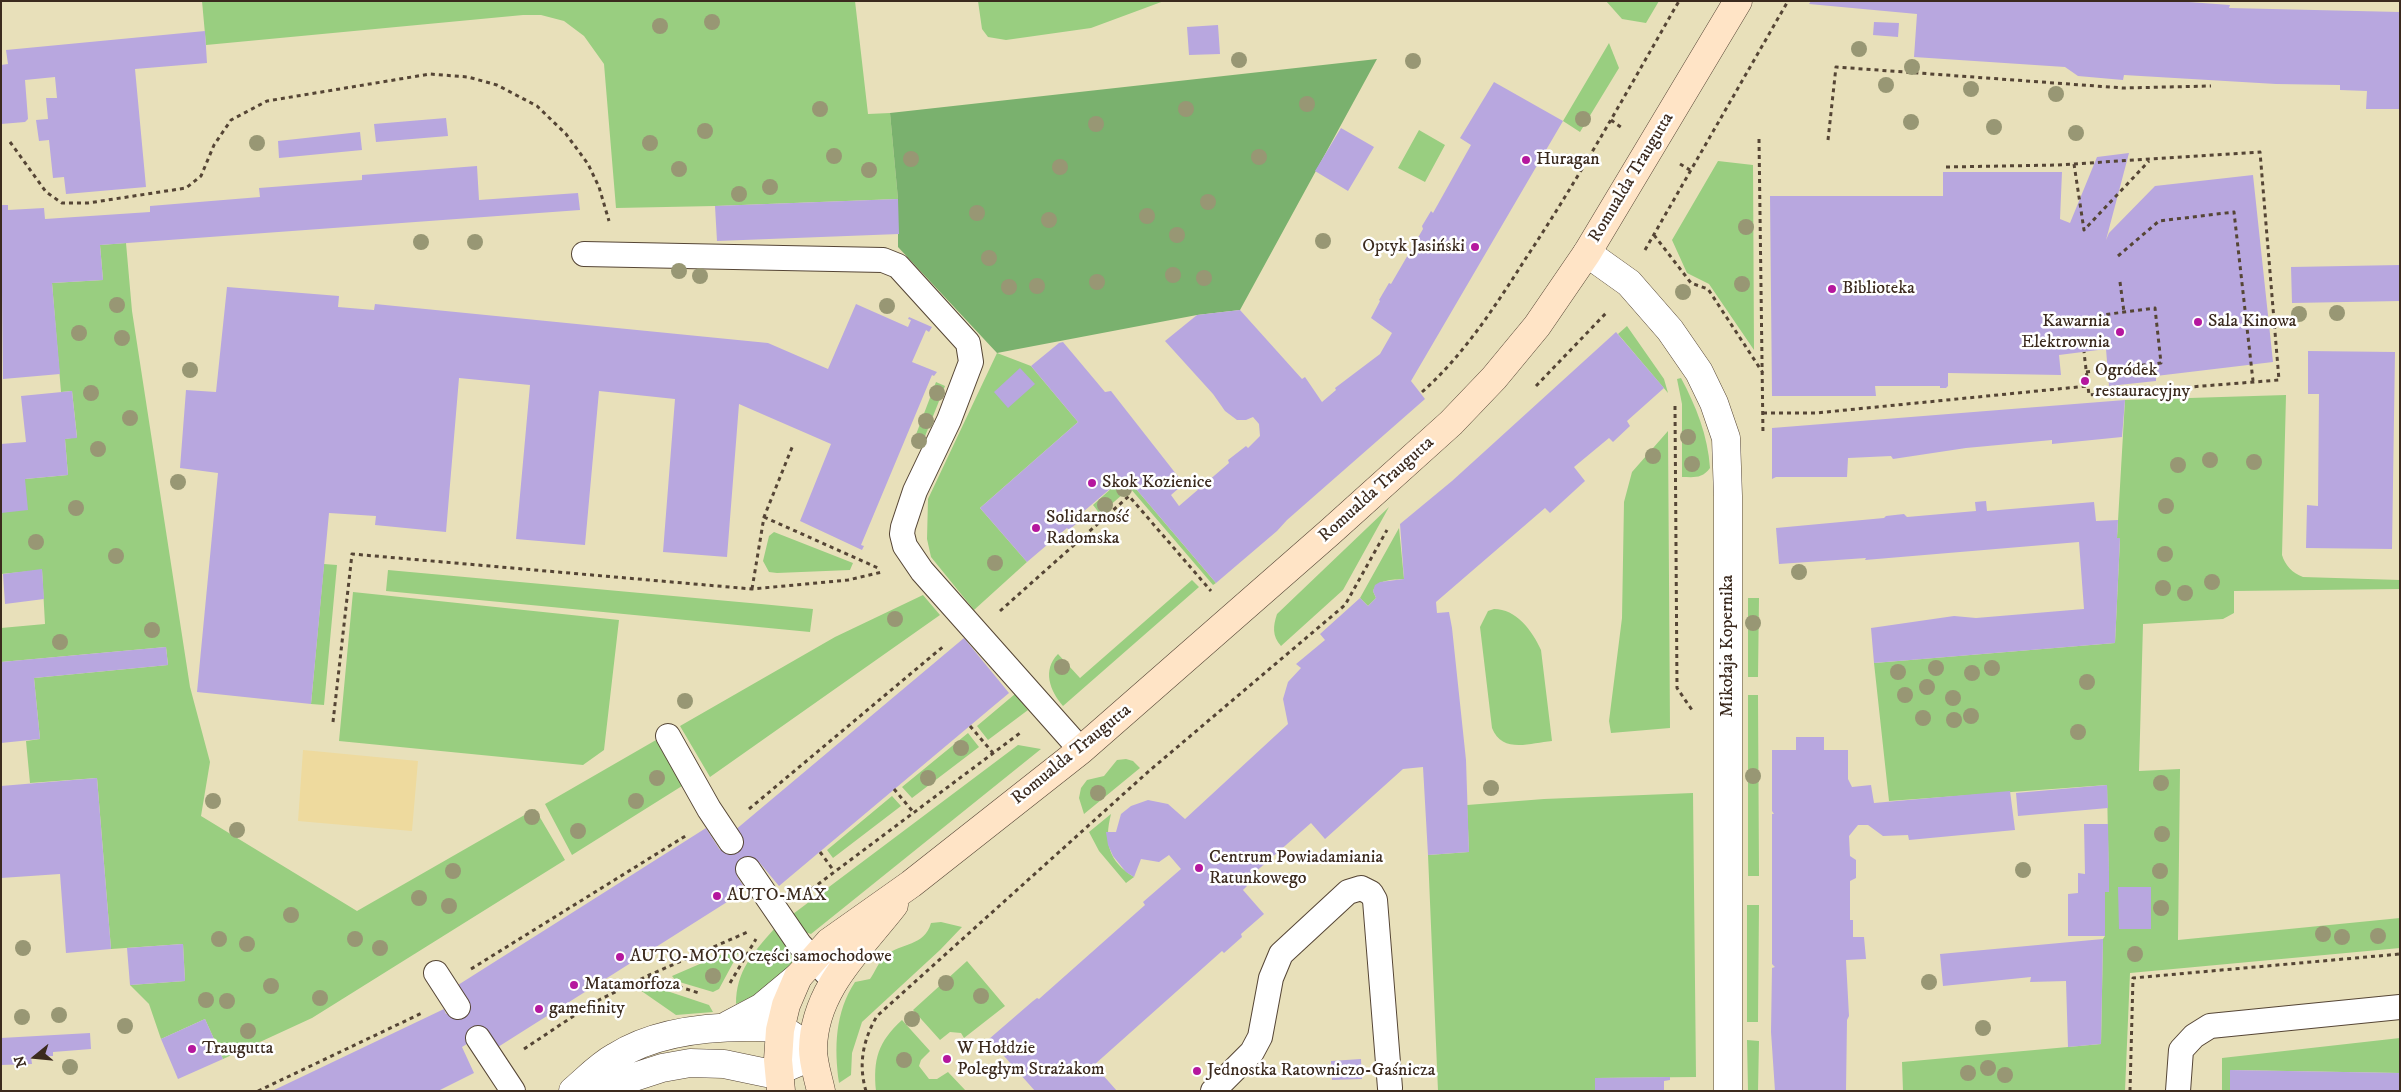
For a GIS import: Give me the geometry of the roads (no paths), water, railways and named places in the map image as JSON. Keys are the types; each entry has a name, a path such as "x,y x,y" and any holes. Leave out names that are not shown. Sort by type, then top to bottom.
{"street":[{"name":"Romualda Traugutta","path":"724,1027 762,1007 805,968 830,942 911,884 1081,750 1323,539 1451,423 1523,344 1587,253 1738,1"},
{"name":"Mikołaja Kopernika","path":"1587,253 1629,283 1670,330 1708,388 1726,438 1728,496 1728,1091"},
{"name":"Romualda Traugutta","path":"813,1056 817,1019 834,980 911,884"},
{"path":"780,1081 780,1030 786,1005 805,968"},
{"name":"Romualda Traugutta","path":"573,1091 599,1067 631,1048 694,1030 724,1027 780,1030 795,1036 813,1056"},
{"path":"780,1081 813,1056 821,1091"},
{"path":"592,1091 662,1068 690,1063 724,1064 757,1072 780,1081"}],"lane":[{"path":"584,254 883,260 898,266 968,343 971,362 949,420 915,491 902,534 909,554 1081,750"},
{"path":"668,736 723,830"},
{"path":"748,869 771,920 805,968 834,980"},
{"path":"1213,1091 1252,1052 1260,1037 1271,978 1280,954 1348,892 1361,888 1371,893 1375,900 1390,1088"},
{"path":"2178,1091 2181,1050 2194,1036 2210,1026 2400,1007"},
{"path":"478,1038 513,1091"}],"place":[{"name":"Huragan","path":"1526,160"},
{"name":"Optyk Jasiński","path":"1475,247"},
{"name":"Biblioteka","path":"1832,289"},
{"name":"Sala Kinowa","path":"2198,322"},
{"name":"Kawarnia Elektrownia","path":"2120,332"},
{"name":"Ogródek restauracyjny","path":"2085,381"},
{"name":"Skok Kozienice","path":"1092,483"},
{"name":"Solidarność Radomska","path":"1036,528"},
{"name":"Centrum Powiadamiania Ratunkowego","path":"1199,868"},
{"name":"AUTO-MAX","path":"717,896"},
{"name":"AUTO-MOTO części samochodowe","path":"620,957"},
{"name":"Matamorfoza","path":"574,985"},
{"name":"gamefinity","path":"539,1009"},
{"name":"Traugutta","path":"192,1049"},
{"name":"W Hołdzie Poległym Strażakom","path":"947,1059"},
{"name":"Jednostka Ratowniczo-Gaśnicza","path":"1197,1071"}]}
